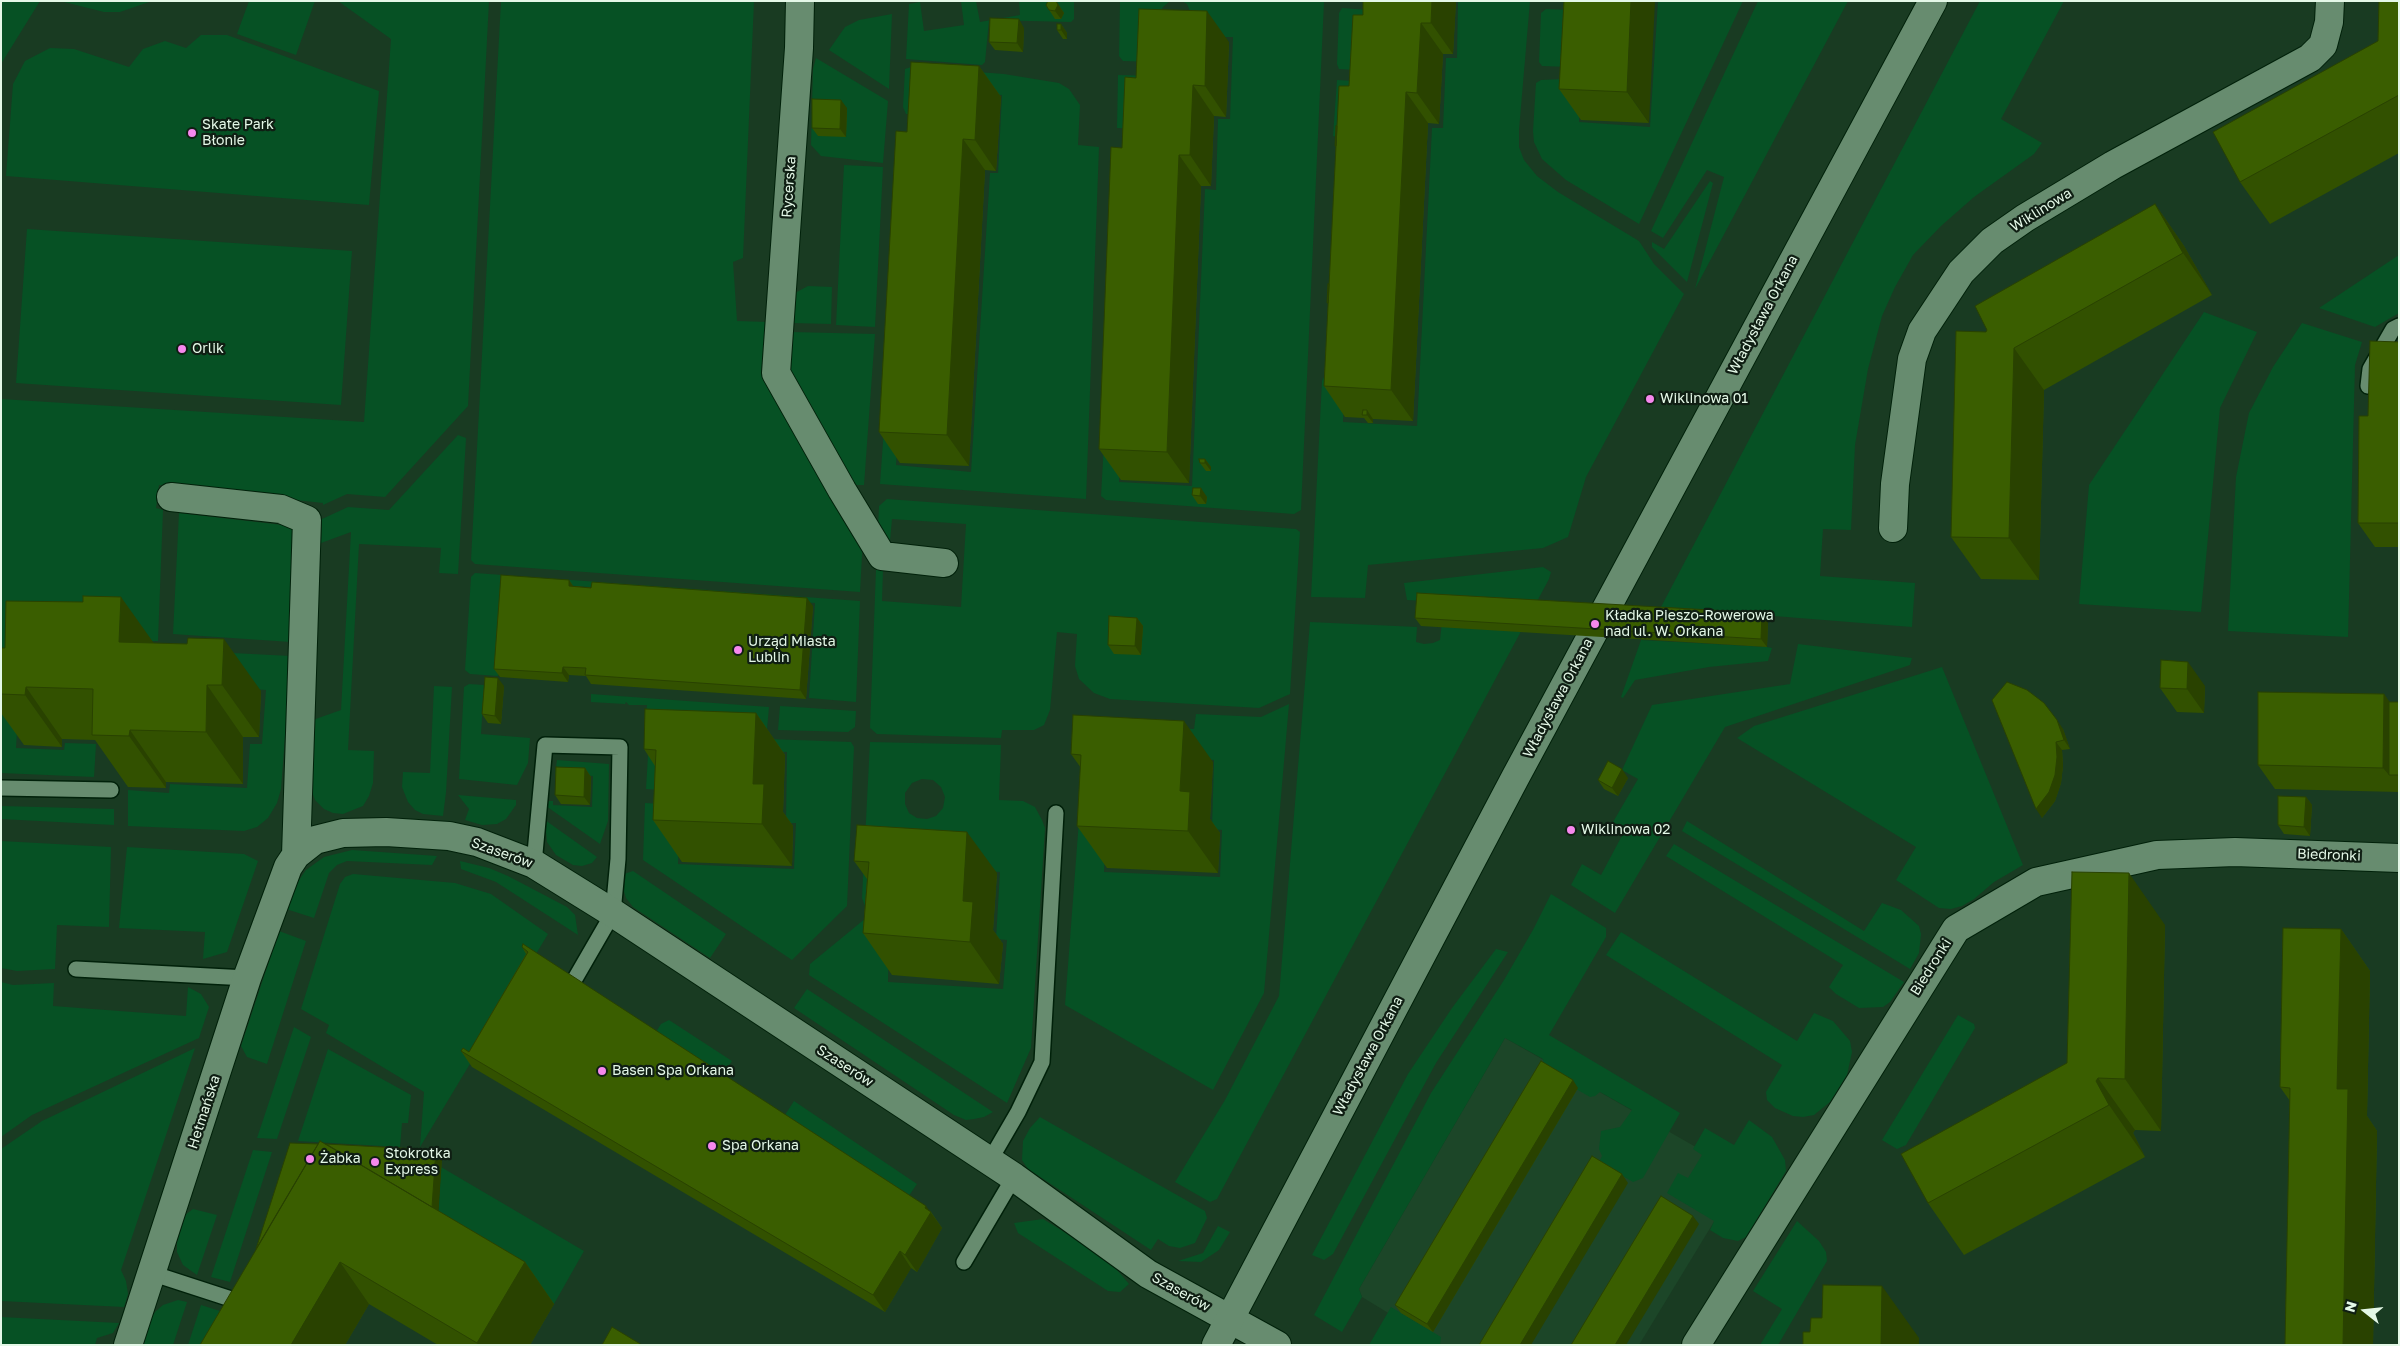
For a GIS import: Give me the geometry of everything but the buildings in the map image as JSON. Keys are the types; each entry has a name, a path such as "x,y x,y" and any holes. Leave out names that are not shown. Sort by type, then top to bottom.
{"street":[{"name":"Rycerska","path":"800,1 798,58 776,373 842,490 882,556 944,562"},
{"name":"Władysława Orkana","path":"1216,1345 1515,778 1933,1"},
{"name":"Wiklinowa","path":"1893,528 1895,484 1912,360 1922,332 1961,272 1992,241 2025,218 2113,165 2310,58 2323,45 2329,22 2330,1"},
{"path":"172,498 281,509 307,520 296,855"},
{"name":"Szaserów","path":"296,855 315,840 343,833 386,832 449,836 477,842 534,864 613,913 1014,1177 1148,1274 1277,1345"},
{"name":"Biedronki","path":"1696,1345 1956,928 2036,882 2157,854 2235,852 2399,858"},
{"name":"Hetmańska","path":"128,1345 281,880 296,855"}],"lane":[{"path":"2368,386 2370,369 2393,329 2399,326"},
{"path":"534,864 545,744 620,747 618,859 613,913 572,984"},
{"path":"1,788 111,790"},
{"path":"989,1162 1018,1112 1042,1062 1056,812"},
{"path":"76,969 248,978"},
{"path":"964,1262 1014,1177"},
{"path":"151,1273 234,1300"}],"shaded area":[{"path":"1,1 40,1 1,64"},
{"path":"60,1 152,1 120,12 104,12"},
{"path":"249,1 315,1 296,55 237,34"},
{"path":"338,1 489,1 468,406 385,497 347,494 323,505 323,503 159,485 156,508 163,510 158,641 35,642 19,696 16,748 64,750 65,743 96,744 94,777 1,773 1,399 364,422 391,39"},
{"path":"501,1 754,1 743,258 733,262 737,321 768,322 863,537 860,592 475,564 471,560"},
{"path":"961,1 976,1 980,22 989,20 985,62 982,65 906,59 909,4 920,2 924,31 964,25"},
{"path":"1019,1 1074,1 1074,19 1071,22 991,20 1020,15"},
{"path":"1120,1 1170,1 1163,7 1160,14 1191,13 1187,4 1182,1 1324,2 1301,510 1294,514 1106,500 1101,496 1104,443 1120,445 1119,482 1192,486 1205,189 1216,190 1218,119 1230,119 1233,37 1184,37 1157,62 1123,61 1119,56"},
{"path":"1458,1 1530,1 1519,130 1519,147 1524,160 1537,176 1558,192 1639,241 1654,264 1684,294 1586,477 1568,537 1543,548 1368,565 1365,598 1311,597 1322,381 1324,377 1344,384 1343,422 1417,426 1432,128 1443,128 1446,58 1457,58"},
{"path":"1658,1 1743,1 1639,224 1566,180 1542,159 1534,142 1533,131 1536,83 1541,80 1564,79 1580,89 1579,122 1650,127"},
{"path":"1758,1 1848,1 1695,289 1724,177 1707,170 1663,238 1651,231"},
{"path":"1980,1 2064,1 2001,119 2042,143 2034,154 1974,197 1941,226 1913,255 1895,287 1882,316 1868,369 1855,445 1851,530 1823,529 1820,576 1915,583 1912,627 1661,607"},
{"path":"1342,8 1370,10 1356,70 1339,69 1337,64 1339,13"},
{"path":"1546,9 1572,10 1569,67 1542,66 1539,62 1541,13"},
{"path":"892,14 889,89 829,50 845,27 859,20"},
{"name":"Skate Park Błonie","path":"201,35 227,35 379,91 369,205 6,176 13,84 25,61 50,48 74,49 129,67 143,49 165,41 186,48"},
{"path":"816,58 888,101 883,163 821,156 811,145 813,69"},
{"path":"911,67 1004,74 1059,83 1069,89 1080,105 1078,145 1099,147 1086,499 880,484 884,428 898,429 896,465 971,472 990,173 998,173 1002,95 930,90 929,116 906,114 903,107 905,69"},
{"path":"1118,75 1157,76 1143,129 1117,128"},
{"path":"1337,80 1355,81 1342,138 1333,136"},
{"path":"844,165 883,167 875,327 836,325"},
{"path":"1710,181 1713,183 1687,282 1652,247 1652,242 1664,249"},
{"name":"Orlik","path":"27,229 352,251 341,405 16,383"},
{"path":"2399,255 2399,313 2375,327 2319,308"},
{"path":"808,286 832,287 831,324 792,323 795,293"},
{"path":"2204,312 2257,332 2220,408 2201,612 2079,604 2089,485"},
{"path":"2302,323 2362,342 2355,365 2348,637 2228,631 2236,477 2249,413 2273,367"},
{"path":"791,332 875,334 864,485 851,485 790,372"},
{"path":"458,435 466,438 458,574 439,573 441,548 359,544 348,750 374,751 373,783 369,796 363,806 343,814 333,813 324,809 315,800 311,789 310,721 341,710 351,532 321,543 322,519 348,507 389,510"},
{"path":"887,499 1296,529 1300,532 1290,694 1259,708 1110,699 1094,693 1079,679 1075,666 1077,634 1057,632 1050,710 1044,725 1034,730 1002,730 1001,738 877,734 870,728 876,570 883,570 882,601 961,607 966,524 892,519 890,541 878,529 879,506"},
{"path":"179,513 291,526 295,530 291,642 173,634"},
{"path":"1543,567 1551,572 1549,579 1217,1199 1210,1202 1175,1182 1225,1100 1279,996 1310,622 1417,627 1416,642 1424,644 1433,643 1440,640 1444,602 1407,600 1404,583"},
{"path":"475,573 860,601 856,702 809,698 815,603 505,581 498,676 470,674 465,670 471,577"},
{"path":"1641,640 1772,648 1768,661 1709,667 1635,680 1623,698 1621,697"},
{"path":"1798,644 1912,658 1910,665 1725,727 1615,913 1571,885 1582,864 1601,875 1625,830 1613,822 1638,779 1622,770 1652,705 1790,684"},
{"path":"173,650 291,656 281,789 277,803 268,818 257,827 244,831 128,826 128,790 169,793 170,784 247,788 250,744 262,744 266,690 221,687"},
{"path":"1942,667 2023,865 1994,882 1974,899 1962,906 1951,909 1939,908 1896,880 1916,847 1737,738 1754,726"},
{"path":"469,684 484,685 481,734 530,738 528,763 517,785 459,779 464,687"},
{"path":"434,686 452,687 443,816 423,814 415,810 408,802 402,787 403,772 430,773"},
{"path":"591,694 769,707 767,730 645,725 647,705 629,705 626,702 625,704 591,702"},
{"path":"1289,704 1264,993 1213,1090 1065,1005 1080,807 1107,808 1104,872 1220,877 1222,830 1212,829 1214,760 1101,755 1103,724 1194,729 1196,714 1261,717"},
{"path":"780,706 856,711 855,727 848,732 778,730"},
{"path":"657,735 851,742 854,747 847,906 792,960 643,860 645,803 680,805 678,864 794,869 796,823 786,823 787,752 672,748 671,791 646,789 649,739"},
{"path":"870,742 1001,745 999,800 1023,801 1035,807 1045,828 1031,1048 1007,1103 809,975 810,964 866,918 889,918 888,982 1003,989 1007,940 996,939 1000,872 885,861 865,906 862,898","holes":["922,779 933,780 941,787 945,797 943,808 936,816 927,819 917,818 909,813 905,804 905,793 912,783"]},
{"path":"557,760 609,764 608,821 600,844 546,806 546,801 553,801 553,805 592,807 593,776 555,774"},
{"path":"458,795 516,800 516,805 506,819 497,824 482,825 465,820 469,809"},
{"path":"1,806 114,809 114,825 1,819"},
{"path":"545,820 597,857 592,863 582,866 573,865 556,855 547,842"},
{"path":"1687,821 1864,931 1882,903 1901,910 1919,926 1921,934 1919,953 1910,969 1682,831"},
{"path":"1,841 111,847 109,927 57,925 55,969 17,971 1,968"},
{"path":"1674,844 1904,982 1890,1002 1883,1007 1859,1008 1836,994 1829,987 1843,965 1666,856"},
{"path":"127,847 244,854 258,861 227,952 203,959 205,932 119,928"},
{"path":"352,850 437,856 432,865 347,861 337,865 329,873 314,918 286,909 297,883 306,870 324,857"},
{"path":"460,861 489,868 508,876 567,907 575,915 578,935 496,882 461,869"},
{"path":"633,871 726,934 710,958 633,907 626,898 623,888 624,874"},
{"path":"353,874 455,883 491,894 548,934 420,1147 424,1092 326,1033 329,1025 301,1009 340,884 345,877"},
{"path":"1551,894 1606,928 1606,937 1549,1035 1680,1113 1643,1178 1633,1182 1599,1162 1602,1156 1599,1149 1601,1131 1620,1127 1632,1110 1600,1092 1590,1097 1545,1071 1543,1059 1505,1038 1359,1289 1362,1297 1342,1332 1314,1315 1431,1093 1504,980"},
{"path":"279,931 306,941 267,1064 247,1057 241,1046"},
{"path":"1621,932 1797,1041 1814,1013 1833,1021 1850,1041 1852,1052 1847,1075 1830,1102 1814,1115 1803,1117 1793,1116 1775,1108 1767,1100 1766,1092 1782,1065 1606,955"},
{"path":"1496,949 1508,952 1436,1063 1333,1254 1324,1260 1312,1255 1408,1074 1452,1008"},
{"path":"1,982 13,985 54,983 53,1006 186,1016 188,987 201,994 209,1007 199,1038 32,1115 1,1137"},
{"path":"807,989 993,1112 984,1117 966,1120 954,1115 794,1008"},
{"path":"1958,1015 1974,1024 1975,1028 1906,1145 1897,1149 1882,1140"},
{"path":"669,1020 732,1061 721,1078 654,1035 661,1024"},
{"path":"294,1027 311,1037 277,1139 257,1138"},
{"path":"1505,1038 1743,1174 1639,1345 1441,1345 1362,1297 1359,1289"},
{"path":"195,1048 121,1270 126,1281 128,1294 124,1307 1,1301 1,1149 42,1121"},
{"path":"328,1049 411,1095 408,1123 402,1123 400,1147 298,1141"},
{"path":"794,1101 917,1184 906,1200 783,1118"},
{"path":"1040,1117 1205,1211 1207,1218 1195,1243 1180,1248 1169,1246 1158,1239 1151,1250 1028,1169 1022,1160 1023,1141 1030,1128"},
{"path":"1749,1120 1772,1137 1785,1160 1786,1171 1746,1237 1738,1241 1723,1238 1710,1230 1714,1221 1667,1193 1678,1173 1688,1178 1702,1155 1693,1149 1705,1128 1734,1145"},
{"path":"253,1150 272,1152 230,1282 211,1277"},
{"path":"441,1167 584,1251 554,1304 437,1234"},
{"path":"193,1209 217,1215 197,1275 183,1265 177,1252 177,1242 185,1215"},
{"path":"1043,1219 1107,1258 1129,1284 1120,1292 1108,1291 1018,1233 1014,1223"},
{"path":"1797,1221 1819,1241 1826,1252 1827,1261 1778,1345 1760,1345 1782,1309 1753,1291"},
{"path":"1218,1226 1230,1232 1219,1250 1201,1262 1178,1261 1203,1253"},
{"path":"178,1300 187,1302 173,1345 143,1345 151,1318 156,1311 163,1305"},
{"path":"201,1305 220,1311 207,1345 188,1345"},
{"path":"1391,1307 1441,1337 1440,1345 1369,1345"},
{"path":"1,1317 119,1323 113,1333 97,1338 95,1345 1,1345"}],"place":[{"name":"Skate Park Błonie","path":"192,133"},
{"name":"Orlik","path":"182,349"},
{"name":"Wiklinowa 01","path":"1650,399"},
{"name":"Kładka Pieszo-Rowerowa nad ul. W. Orkana","path":"1595,624"},
{"name":"Urząd Miasta Lublin","path":"738,650"},
{"name":"Wiklinowa 02","path":"1571,830"},
{"name":"Basen Spa Orkana","path":"602,1071"},
{"name":"Spa Orkana","path":"712,1146"},
{"name":"Żabka","path":"310,1159"},
{"name":"Stokrotka Express","path":"375,1162"}]}
